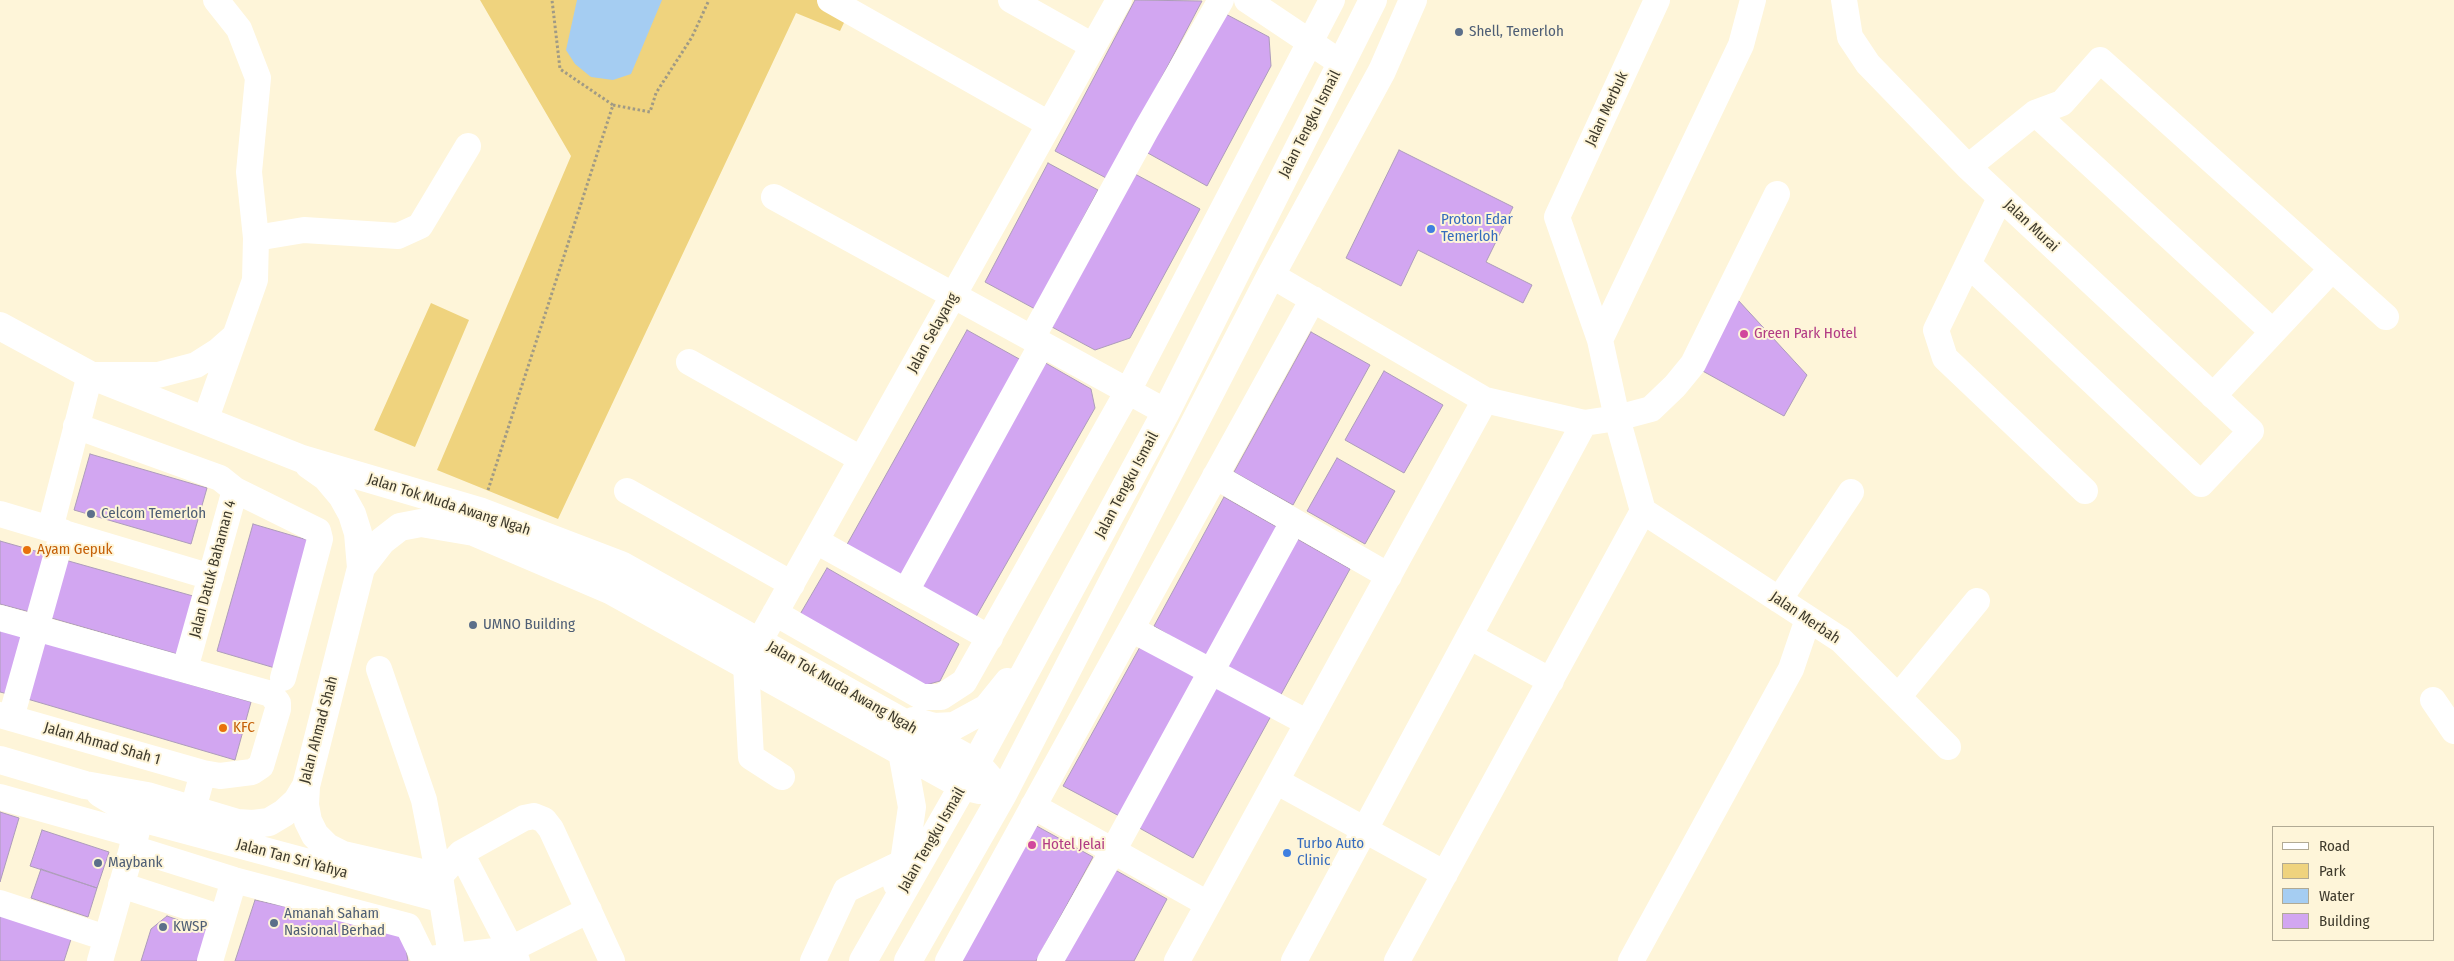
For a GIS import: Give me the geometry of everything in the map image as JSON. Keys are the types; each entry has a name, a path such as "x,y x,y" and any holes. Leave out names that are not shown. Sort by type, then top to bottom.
{"main road":[{"name":"Jalan Tengku Ismail","path":"863,961 976,763 1166,412 1373,0"},
{"path":"908,961 1003,794 1118,576 1271,276 1382,71 1414,0"},
{"name":"Jalan Tok Muda Awang Ngah","path":"0,326 90,375 302,459 482,512 621,565 976,763 1003,794"},
{"name":"Jalan Ahmad Shah","path":"0,760 85,785 147,796 237,822 253,824 269,822 284,813 297,801 306,786 361,568 358,533 352,514 342,496 326,477 302,459"},
{"name":"Jalan Tok Muda Awang Ngah","path":"361,568 382,540 400,528 421,523 474,532 610,590 963,786 1003,794"},
{"path":"1086,560 1118,576"},
{"path":"883,712 934,727 954,726 986,708 1046,636"},
{"path":"886,921 904,862 912,807 902,752"},
{"name":"Jalan Ahmad Shah","path":"85,785 136,834"},
{"name":"Jalan Tan Sri Yahya","path":"306,786 304,805 308,822 315,835 327,847 343,855 441,888"},
{"name":"Jalan Tan Sri Yahya","path":"136,834 441,888"},
{"path":"441,888 453,958"}],"street":[{"path":"205,421 255,280 256,238 249,172 258,78 239,29 216,0"},
{"path":"830,0 863,8 1050,124"},
{"path":"1011,0 1093,46"},
{"name":"Jalan Selayang","path":"746,665 1119,0"},
{"path":"906,591 1146,130 1221,0"},
{"path":"1248,0 1341,63"},
{"path":"775,613 922,697 941,697 964,682 1128,391 1332,0"},
{"name":"Jalan Merbuk","path":"1600,340 1557,217 1657,0"},
{"path":"1397,961 1643,511 1617,418 1600,340 1741,45 1752,0"},
{"name":"Jalan Murai","path":"1844,0 1850,37 1868,64 2000,198 2250,431 2201,484 1968,264"},
{"path":"1968,167 2035,113 2062,103 2100,60 2331,270 2386,317"},
{"path":"2035,113 2273,332"},
{"path":"256,238 304,230 398,236 405,233 420,226 468,146"},
{"path":"1271,276 1485,400 1584,423 1617,418 1651,408 1675,386 1693,364 1777,194"},
{"path":"774,197 1166,412"},
{"path":"2000,198 1936,330 1945,358 2085,491"},
{"path":"2213,396 2331,270"},
{"path":"948,961 1313,299"},
{"path":"5,717 36,628 76,426 90,375 158,375 196,365 218,351 235,336"},
{"path":"689,362 861,459"},
{"path":"1177,961 1485,400"},
{"path":"1294,961 1584,423"},
{"name":"Jalan Datuk Bahaman 4","path":"76,426 220,478 235,490 185,669"},
{"path":"1215,476 1389,576"},
{"path":"235,490 314,527 320,535 283,678"},
{"path":"627,491 792,584"},
{"path":"1779,600 1851,492"},
{"name":"Jalan Merbah","path":"1643,511 1841,640 1948,747"},
{"path":"0,514 211,576"},
{"path":"1050,961 1113,851 1293,522"},
{"path":"816,541 990,638"},
{"path":"1898,697 1977,601"},
{"path":"0,618 185,669"},
{"path":"1631,961 1791,669 1808,619"},
{"path":"1131,629 1308,723"},
{"path":"1469,636 1550,681"},
{"path":"746,665 752,757 782,777"},
{"name":"Jalan Ahmad Shah 1","path":"5,717 203,773 220,776 252,772 258,769 262,763 278,709 276,698 266,692 185,669"},
{"path":"379,669 424,800 441,888"},
{"path":"2433,700 2454,731"},
{"path":"193,810 203,773"},
{"path":"1276,781 1445,874"},
{"path":"0,797 136,834 234,880 408,926 425,960 514,955 589,910"},
{"path":"1033,806 1208,904"},
{"path":"441,888 461,853 524,818 534,816 544,820 612,961"},
{"path":"0,903 103,949 136,834"},
{"path":"461,853 514,955"},
{"path":"813,961 846,890 904,862"},
{"path":"210,961 234,880"},
{"path":"121,885 222,918"}],"path":[{"path":"552,0 560,69 613,105 650,112 656,93 692,37 709,0"},
{"path":"482,512 500,449 613,105"}],"green space":[{"path":"480,0 855,0 840,31 796,13 558,519 437,470 571,156"},
{"path":"431,303 469,320 415,447 374,430"}],"water":[{"path":"577,0 662,0 631,74 613,80 591,77 575,64 566,50"}],"building":[{"path":"1135,0 1202,1 1108,179 1055,151"},
{"path":"1222,12 1269,37 1271,66 1207,186 1146,152"},
{"name":"Proton Edar Temerloh","path":"1399,150 1513,207 1486,262 1532,285 1523,303 1418,250 1401,286 1346,258"},
{"path":"1048,163 1098,190 1035,309 985,282"},
{"path":"1135,174 1200,209 1130,338 1095,350 1052,327"},
{"name":"Green Park Hotel","path":"1738,300 1807,375 1784,416 1699,369"},
{"path":"967,330 1021,360 901,579 845,548"},
{"path":"1311,332 1370,365 1293,505 1234,472"},
{"path":"1042,361 1091,389 1095,408 973,622 911,588"},
{"path":"1384,371 1443,405 1404,473 1345,440"},
{"path":"90,454 207,488 191,544 74,510"},
{"path":"1337,458 1395,491 1365,544 1307,511"},
{"path":"1224,497 1282,530 1211,661 1154,626"},
{"path":"253,524 311,541 275,668 217,651"},
{"path":"1292,536 1350,569 1278,700 1221,670"},
{"path":"0,541 46,554 30,612 0,604"},
{"path":"65,560 193,596 177,654 48,617"},
{"path":"827,568 959,644 940,681 922,686 799,616"},
{"path":"0,630 24,637 8,694 0,692"},
{"path":"40,641 251,702 235,760 24,698"},
{"path":"1141,645 1200,678 1123,818 1063,786"},
{"path":"1212,683 1271,716 1193,858 1134,825"},
{"path":"0,812 19,818 0,882"},
{"path":"1033,824 1093,857 1036,961 959,961"},
{"path":"42,830 109,852 97,888 30,866"},
{"path":"1108,866 1167,899 1134,961 1056,961"},
{"path":"41,869 97,888 88,917 31,898"},
{"path":"255,900 403,933 408,961 235,961"},
{"path":"0,912 73,933 64,961 0,961"},
{"path":"167,916 209,931 200,961 141,961 151,929"}],"place":[{"name":"Shell, Temerloh","path":"1459,32"},
{"name":"Proton Edar Temerloh","path":"1431,229"},
{"name":"Green Park Hotel","path":"1744,334"},
{"name":"Celcom Temerloh","path":"91,514"},
{"name":"Ayam Gepuk","path":"27,550"},
{"name":"UMNO Building","path":"473,625"},
{"name":"KFC","path":"223,728"},
{"name":"Hotel Jelai","path":"1032,845"},
{"name":"Turbo Auto Clinic","path":"1287,853"},
{"name":"Maybank","path":"98,863"},
{"name":"Amanah Saham Nasional Berhad","path":"274,923"},
{"name":"KWSP","path":"163,927"}]}
